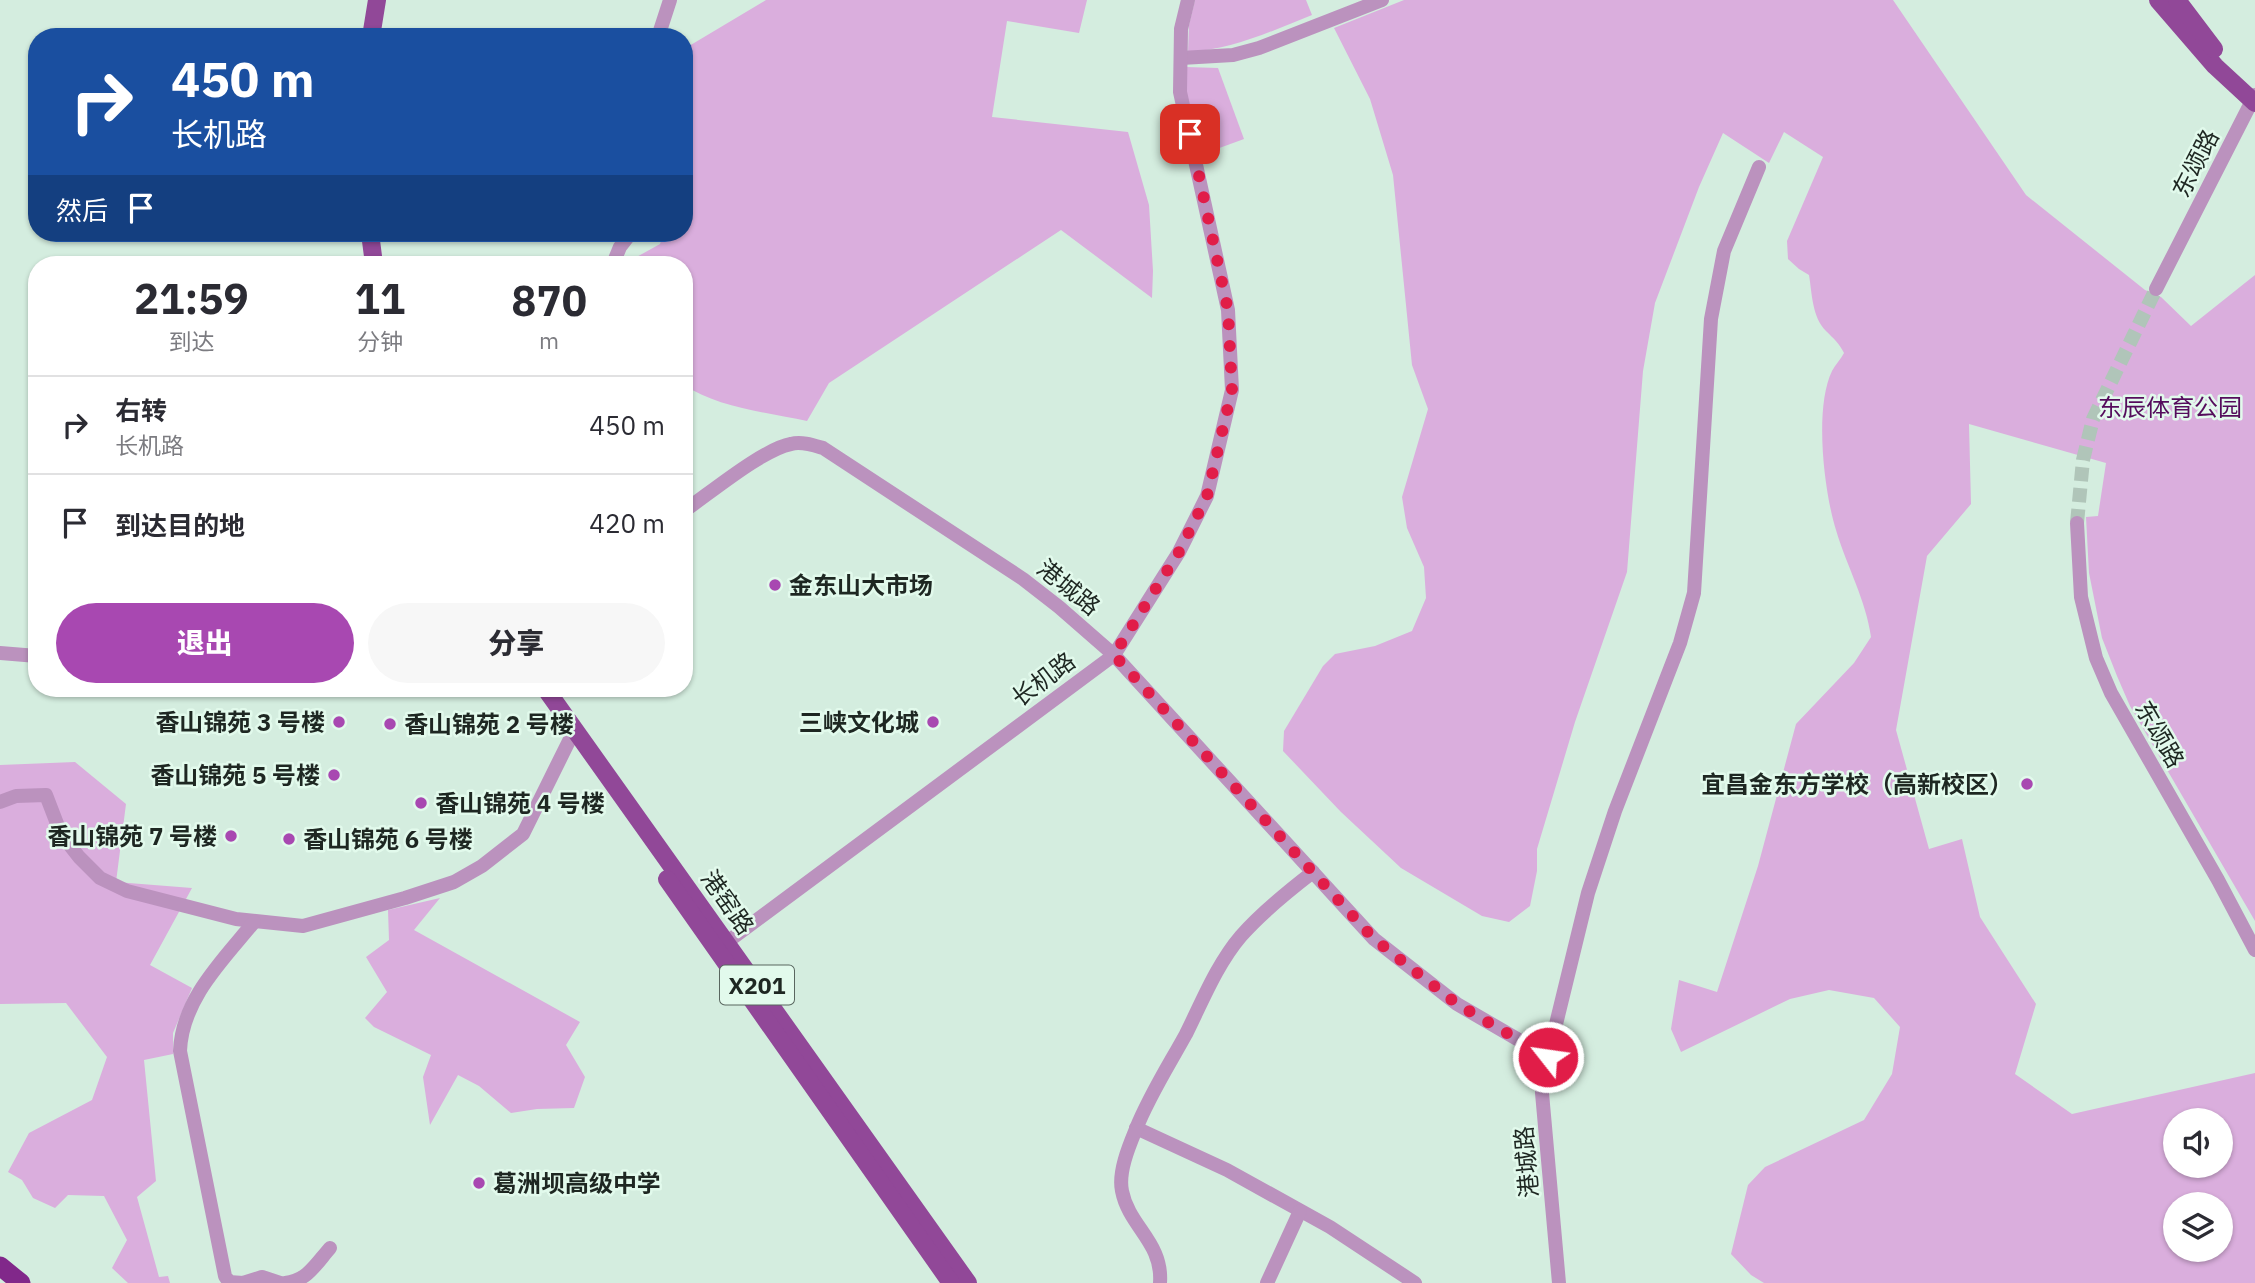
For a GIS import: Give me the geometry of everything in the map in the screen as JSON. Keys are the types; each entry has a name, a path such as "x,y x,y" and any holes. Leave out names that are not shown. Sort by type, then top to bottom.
{"highway":[{"path":"0,1266 20,1283"},
{"path":"0,1278 6,1283"}],"main road":[{"path":"360,28 365,0"},
{"path":"372,28 377,0"},
{"path":"2158,0 2214,66 2254,96"},
{"path":"2177,0 2254,96"},
{"name":"港窑路","path":"537,697 968,1283"},
{"name":"港窑路","path":"551,697 951,1283"}],"street":[{"path":"661,28 670,0"},
{"name":"长机路","path":"721,946 1114,655 1179,552 1207,496 1232,390 1228,310 1180,92 1181,29 1188,0"},
{"path":"1181,58 1233,55 1259,48 1382,0"},
{"name":"东颂路","path":"2156,289 2254,96"},
{"path":"1548,1057 1588,893 1615,811 1680,643 1694,593 1711,319 1724,251 1759,167"},
{"name":"港城路","path":"693,505 765,454 790,444 809,443 823,448 1023,579 1114,655 1374,939 1457,1004 1548,1057 1542,1093 1559,1283"},
{"name":"东颂路","path":"2077,523 2081,597 2096,658 2111,693 2255,950"},
{"path":"0,653 28,655"},
{"path":"0,802 16,796 47,795 61,834 79,857 100,878 127,891 254,922 303,926 454,882 482,866 523,834 569,741"},
{"path":"1160,1283 1161,1268 1154,1249 1131,1215 1121,1191 1123,1168 1136,1128 1219,970 1239,938 1274,902 1313,872"},
{"path":"254,922 202,986 181,1032 180,1051 225,1276 229,1282 243,1283 262,1277 282,1283 298,1282 330,1248"},
{"path":"1136,1128 1227,1170 1330,1227 1415,1283"},
{"path":"1267,1283 1300,1211"}],"green space":[{"path":"766,0 1087,0 1079,33 1007,21 992,117 1128,132 1149,205 1152,298 1061,230 829,383 807,421 727,404 697,393 693,391 693,256 638,256 661,242 693,242 693,44"},
{"path":"1195,0 1306,0 1312,15 1236,44 1188,52 1189,25"},
{"name":"东辰体育公园","path":"1404,0 1893,0 2026,195 2145,290 2161,297 2191,326 2255,275 2255,921 2130,706 2102,638 2089,573 2086,517 2098,516 2106,463 1969,424 1971,504 1927,556 1896,730 1929,849 1962,839 1980,917 2036,1004 2015,1074 2072,1114 2255,1073 2255,1283 1764,1283 1751,1275 1731,1254 1748,1185 1765,1167 1864,1120 1892,1074 1900,1027 1874,998 1829,990 1790,999 1681,1052 1671,1029 1679,980 1717,992 1758,866 1796,724 1854,663 1871,637 1865,610 1836,530 1825,473 1823,406 1832,371 1844,353 1818,319 1809,275 1788,259 1787,241 1823,157 1784,132 1769,163 1723,133 1699,187 1655,303 1643,371 1627,572 1575,722 1537,849 1537,871 1530,906 1509,922 1482,916 1401,868 1341,812 1283,751 1284,731 1323,666 1335,654 1375,646 1412,631 1426,598 1424,567 1407,528 1402,497 1428,409 1412,365 1393,175 1370,99 1334,28"},
{"path":"1186,67 1218,68 1244,139 1203,154 1186,93"},
{"path":"75,762 126,804 116,882 192,888 150,965 192,988 173,1033 173,1054 144,1060 156,1181 137,1197 159,1277 168,1276 170,1283 128,1283 112,1268 127,1240 104,1196 68,1195 55,1208 33,1198 22,1180 8,1172 29,1133 92,1100 107,1057 66,1003 0,1004 0,765"},
{"path":"440,898 414,930 580,1022 566,1045 585,1077 574,1108 511,1113 479,1086 458,1075 430,1125 423,1077 431,1055 374,1027 365,1018 387,992 366,957 389,940 388,910"}],"tunnel":[{"path":"2077,523 2083,460 2093,419 2156,289"}],"place":[{"name":"金东山大市场","path":"775,585"},
{"name":"香山锦苑 3 号楼","path":"339,722"},
{"name":"三峡文化城","path":"933,722"},
{"name":"香山锦苑 2 号楼","path":"390,724"},
{"name":"香山锦苑 5 号楼","path":"334,775"},
{"name":"宜昌金东方学校（高新校区）","path":"2027,784"},
{"name":"香山锦苑 4 号楼","path":"421,803"},
{"name":"香山锦苑 7 号楼","path":"231,836"},
{"name":"香山锦苑 6 号楼","path":"289,839"},
{"name":"葛洲坝高级中学","path":"479,1183"}],"route":[{"path":"1190,134 1228,310 1232,390 1207,496 1179,552 1114,655 1374,939 1457,1004 1548,1057"}]}
